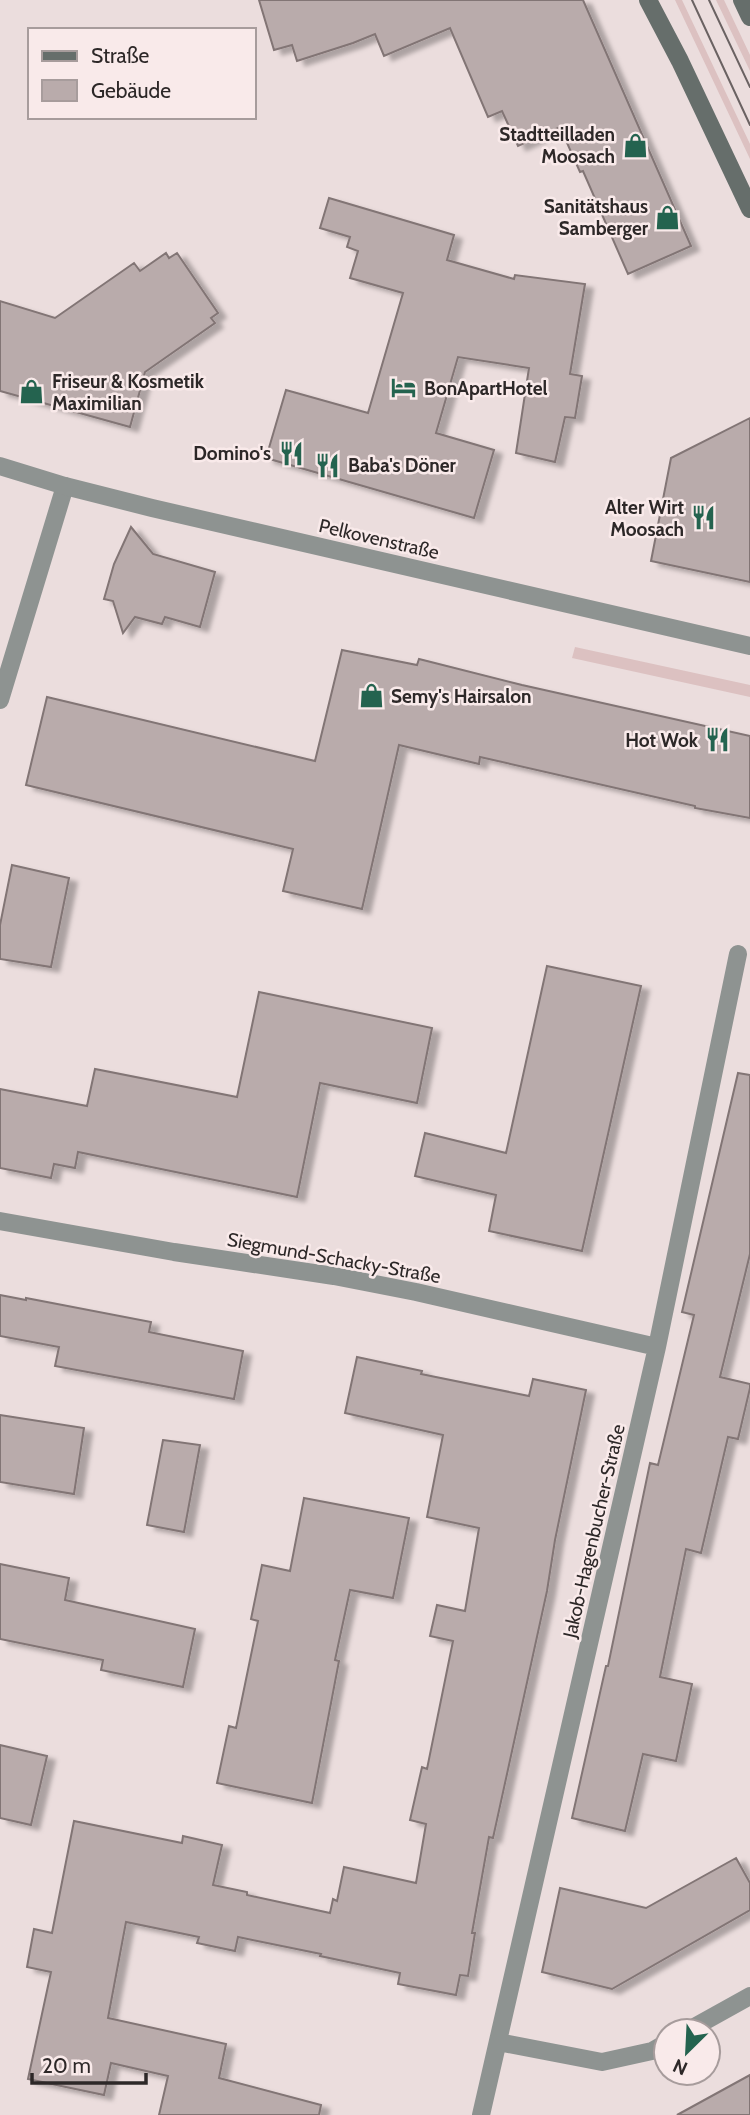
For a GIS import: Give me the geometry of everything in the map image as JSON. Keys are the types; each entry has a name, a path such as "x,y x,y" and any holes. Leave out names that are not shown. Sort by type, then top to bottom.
{"main road":[{"path":"648,0 750,209"},
{"path":"742,0 750,17"}],"street":[{"name":"Pelkovenstraße","path":"0,466 65,486 235,527 750,646"},
{"path":"0,700 65,486"},
{"name":"Jakob-Hagenbucher-Straße","path":"481,2115 657,1347 738,954"},
{"name":"Siegmund-Schacky-Straße","path":"0,1221 174,1252 334,1276 657,1347"},
{"path":"712,2017 750,1996"},
{"path":"498,2042 602,2062 652,2051"}],"shaded area":[{"path":"675,0 682,0 750,144 750,159"},
{"path":"716,0 724,0 750,55 750,71"},
{"path":"575,647 750,685 750,697 572,658"}],"building":[{"path":"259,0 583,0 691,246 628,274 583,171 580,172 560,127 518,146 502,111 488,117 450,28 384,56 375,34 297,61 292,45 274,50"},
{"path":"329,198 454,235 447,260 514,279 515,275 585,284 570,374 582,376 575,418 565,417 555,462 516,453 529,368 458,357 436,433 494,450 474,518 266,458 286,390 368,413 403,293 350,278 358,251 347,247 350,237 320,228"},
{"path":"166,253 169,258 177,253 218,313 211,318 215,323 145,372 130,427 0,391 0,301 55,318 134,263 140,271"},
{"name":"Alter Wirt Moosach","path":"750,418 750,582 651,561 671,458"},
{"path":"131,527 153,554 215,572 200,627 165,617 162,624 135,617 123,633 113,601 104,599 114,564"},
{"path":"342,650 417,665 419,659 750,736 750,818 695,808 480,757 479,764 399,745 362,909 283,891 293,849 26,785 47,697 315,761"},
{"path":"12,865 69,878 51,967 0,959 0,925"},
{"path":"547,966 641,986 582,1251 489,1231 496,1195 415,1176 425,1133 506,1153"},
{"path":"259,992 432,1028 417,1103 320,1083 297,1197 78,1152 75,1168 54,1164 51,1178 0,1168 0,1089 87,1106 95,1069 237,1097"},
{"path":"738,1073 750,1075 750,1254 720,1377 750,1384 750,1388 738,1439 728,1437 701,1553 686,1549 660,1677 692,1684 676,1761 643,1754 625,1831 572,1818 608,1666 650,1463 658,1465 694,1315 682,1312"},
{"path":"0,1295 151,1322 149,1332 243,1351 234,1399 55,1366 59,1347 0,1336"},
{"path":"357,1357 422,1371 421,1374 529,1396 533,1379 586,1390 547,1591 493,1838 489,1837 472,1933 475,1933 468,1976 460,1975 456,1995 398,1984 400,1973 320,1956 321,1954 238,1937 235,1951 197,1943 199,1937 126,1922 108,2018 226,2044 219,2078 321,2105 319,2115 159,2115 168,2076 111,2063 104,2095 28,2079 51,1972 27,1967 34,1929 52,1933 74,1821 182,1843 183,1836 222,1845 213,1885 330,1913 333,1899 337,1901 344,1867 416,1883 426,1824 410,1820 422,1767 427,1769 453,1641 430,1636 437,1605 465,1611 479,1528 427,1517 443,1435 345,1413"},
{"path":"0,1415 84,1428 74,1494 0,1482"},
{"path":"163,1440 200,1445 184,1532 147,1525"},
{"path":"304,1498 409,1518 393,1598 350,1590 335,1660 339,1661 312,1803 217,1783 229,1726 236,1728 258,1621 251,1619 262,1565 290,1571"},
{"path":"0,1564 69,1578 65,1600 195,1629 183,1687 101,1670 103,1660 0,1639"},
{"path":"0,1745 47,1756 31,1825 0,1818"},
{"path":"736,1858 750,1883 750,1910 612,1989 542,1972 560,1888 646,1908"},
{"path":"750,2075 750,2115 677,2115"}],"tram line":[{"path":"692,0 750,125"},
{"path":"709,0 750,87"}],"place":[{"name":"Stadtteilladen Moosach","path":"635,145"},
{"name":"Sanitätshaus Samberger","path":"668,217"},
{"name":"BonApartHotel","path":"404,388"},
{"name":"Friseur & Kosmetik Maximilian","path":"32,392"},
{"name":"Domino's","path":"291,453"},
{"name":"Baba's Döner","path":"328,465"},
{"name":"Alter Wirt Moosach","path":"704,518"},
{"name":"Semy's Hairsalon","path":"371,696"},
{"name":"Hot Wok","path":"718,740"}]}
